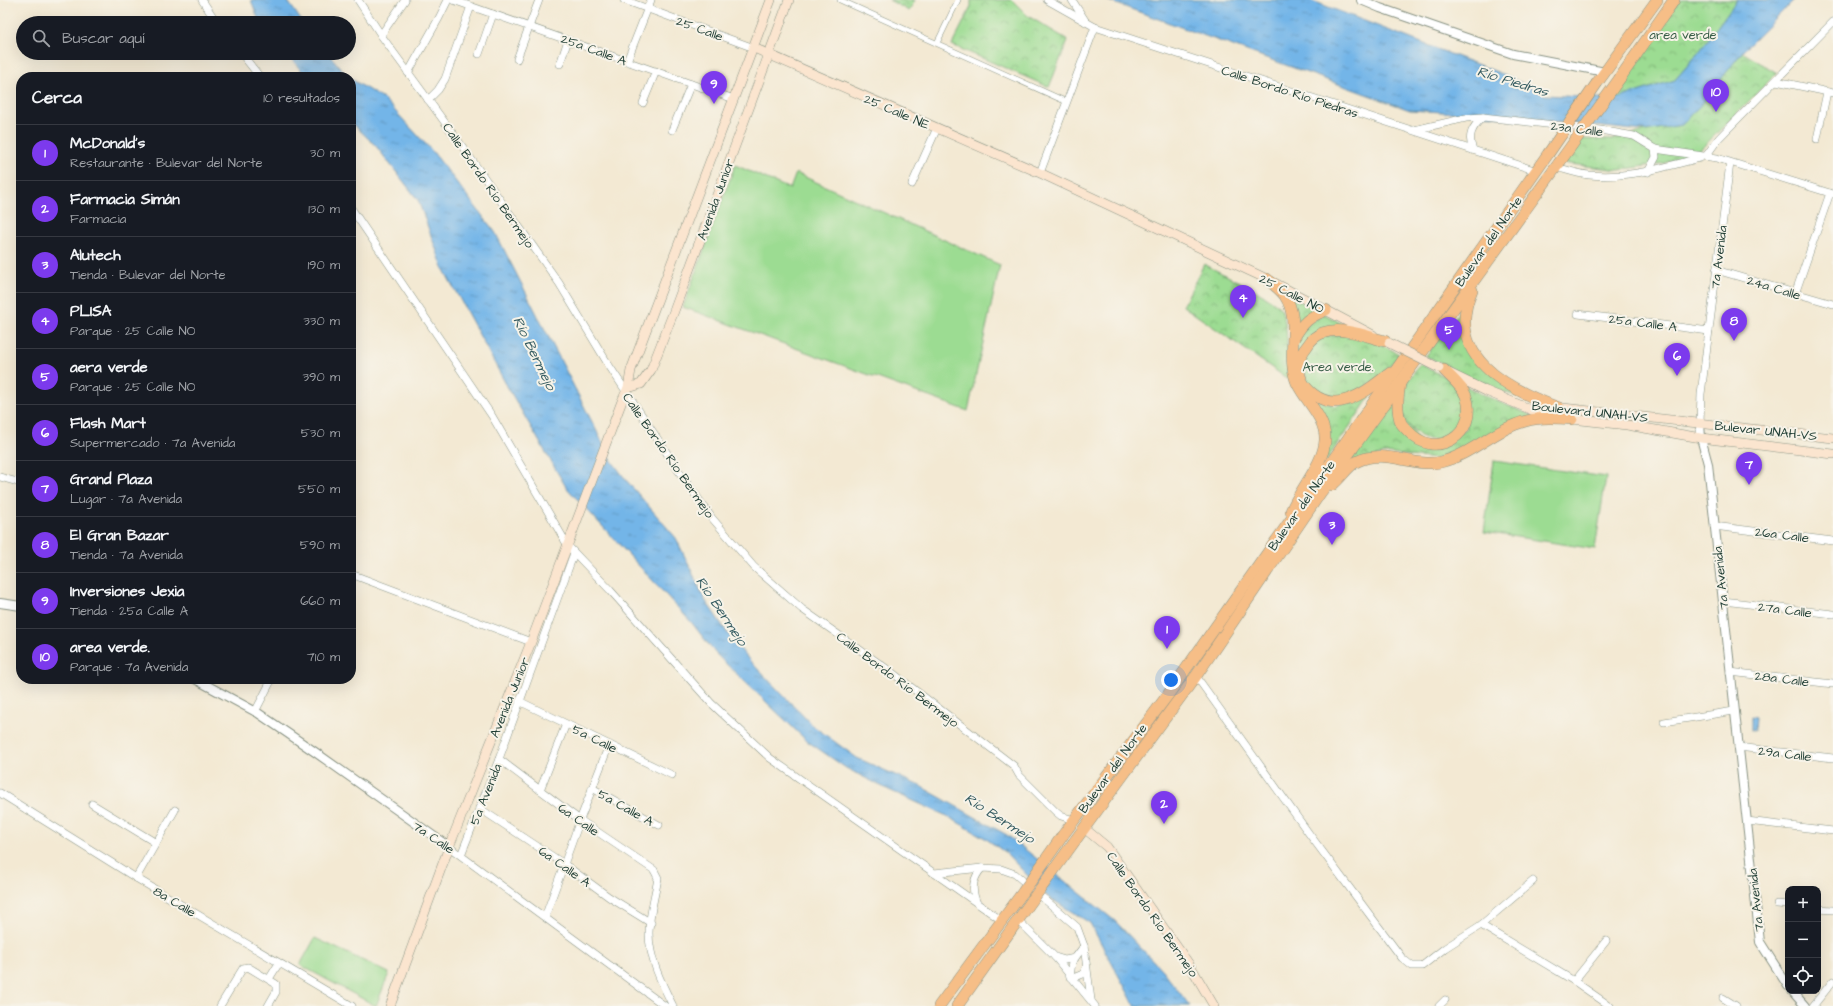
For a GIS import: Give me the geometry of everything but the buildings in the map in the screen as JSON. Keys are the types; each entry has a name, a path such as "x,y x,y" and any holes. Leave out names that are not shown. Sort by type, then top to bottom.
{"highway":[{"name":"Bulevar del Norte","path":"939,1006 1074,820 1167,696 1215,625 1286,528 1537,171 1597,83 1657,0"},
{"name":"Bulevar del Norte","path":"957,1006 1084,828 1196,676 1321,492 1620,78 1674,0"},
{"path":"1479,274 1468,299 1465,313 1464,325 1470,348 1477,359 1491,374 1532,398 1559,408"},
{"path":"1267,279 1285,295 1291,307 1294,338 1293,360 1297,382 1317,414 1324,429 1325,441 1321,457 1296,500 1286,528"},
{"path":"1294,338 1303,323 1314,315 1326,310"},
{"path":"1387,342 1354,333 1336,331 1321,333 1311,341 1302,353 1299,364 1300,376 1306,388 1317,398 1334,402 1346,401 1370,388 1399,367"},
{"path":"1400,382 1397,404 1401,424 1421,442 1443,443 1455,439 1464,429 1468,417 1466,395 1442,369"},
{"path":"1321,492 1337,481 1355,462 1368,457 1385,456 1415,461 1439,462 1451,459 1507,429 1526,421 1546,418 1572,419"}],"main road":[{"name":"Avenida Junior","path":"626,394 641,384 650,370 789,0"},
{"name":"Avenida Junior","path":"390,1006 449,847 531,642 571,550 572,534 626,394 631,370 754,48 770,1"},
{"name":"25 Calle NE","path":"754,48 1040,173"},
{"name":"25 Calle NO","path":"1040,173 1267,279 1387,342 1486,391 1520,404"},
{"name":"Boulevard UNAH-VS","path":"1520,404 1700,423"},
{"name":"Boulevard UNAH-VS","path":"1520,404 1532,410 1572,419 1701,438"},
{"name":"Bulevar UNAH-VS","path":"1700,423 1833,438"},
{"name":"Bulevar UNAH-VS","path":"1701,438 1833,454"},
{"name":"Calle Bordo Río Bermejo","path":"1084,828 1107,847 1191,967 1214,1006"}],"street":[{"path":"202,0 212,16"},
{"name":"Calle Bordo Río Bermejo","path":"358,0 380,35 559,283 626,394 712,518 754,567 802,609 890,671 1014,766 1019,775 1056,812 1061,816 1074,820"},
{"path":"380,35 405,0"},
{"path":"408,73 448,0"},
{"name":"25a Calle A","path":"453,0 734,99"},
{"path":"517,59 538,0"},
{"name":"25 Calle","path":"624,0 754,48"},
{"path":"627,61 651,0"},
{"path":"840,0 1067,102"},
{"path":"937,43 958,0"},
{"name":"Calle Bordo Río Piedras","path":"1047,0 1094,27 1537,171"},
{"path":"1361,0 1513,54 1605,72"},
{"path":"1073,2 1088,24"},
{"path":"428,100 445,80 471,6"},
{"path":"479,54 493,14"},
{"path":"1557,165 1587,175 1610,176 1648,172 1706,156 1719,138 1833,22"},
{"path":"1040,173 1094,27"},
{"path":"560,64 568,40"},
{"path":"247,60 256,72"},
{"path":"643,103 656,71"},
{"path":"1776,81 1830,92 1817,138"},
{"path":"672,130 691,84"},
{"path":"1473,150 1469,137 1473,126 1483,117"},
{"name":"23a Calle","path":"1413,130 1466,118 1483,117 1600,130 1634,136 1655,149 1706,156 1831,194"},
{"path":"912,184 937,128"},
{"path":"1648,172 1656,157 1655,149"},
{"name":"7a Avenida","path":"1730,163 1700,406 1701,438 1708,464 1760,942 1785,981"},
{"path":"1795,294 1831,194"},
{"path":"356,215 492,416 571,550 610,590 711,703 770,758 976,901 1001,920"},
{"name":"24a Calle","path":"1716,270 1833,304"},
{"name":"25a Calle A","path":"1578,314 1709,331"},
{"path":"0,477 16,482"},
{"name":"26a Calle","path":"1714,526 1833,541"},
{"name":"5a Avenida","path":"461,855 498,759 571,550"},
{"path":"356,576 531,642"},
{"name":"27a Calle","path":"1723,601 1833,614"},
{"path":"0,602 16,605"},
{"name":"28a Calle","path":"1730,672 1833,684"},
{"path":"1196,676 1310,835 1402,958 1412,966 1422,966 1445,948 1482,925 1533,881"},
{"name":"7a Calle","path":"204,684 255,712 315,752 461,855 665,1006"},
{"path":"255,712 269,684"},
{"name":"5a Calle","path":"519,700 672,775"},
{"path":"1664,722 1734,711"},
{"path":"540,790 566,724"},
{"path":"545,917 609,745"},
{"name":"29a Calle","path":"1738,747 1833,758"},
{"name":"6a Calle","path":"498,759 580,820 654,870 658,878 651,923"},
{"name":"5a Calle A","path":"592,788 659,825"},
{"name":"8a Calle","path":"0,793 136,878 352,1006"},
{"path":"92,804 156,843"},
{"name":"6a Calle A","path":"479,808 564,864 609,897 651,923"},
{"path":"136,878 175,810"},
{"path":"1746,820 1833,831"},
{"path":"934,873 982,868 1001,869 1015,874 1077,927 1084,946 1086,968 1093,1003"},
{"path":"976,901 973,884 982,868"},
{"path":"1777,904 1785,905"},
{"path":"1821,909 1833,910"},
{"path":"1018,920 1054,957 1093,1003"},
{"path":"651,923 649,932 651,950 661,981 673,1006"},
{"path":"1482,925 1574,981 1610,1006"},
{"path":"1574,981 1606,941"},
{"path":"1071,978 1071,967 1075,958 1084,946"},
{"path":"1054,957 1065,960 1075,958"},
{"path":"269,979 279,963"},
{"path":"220,1006 243,968 248,967 276,984 276,992 268,1006"},
{"path":"1071,978 1083,974 1086,968"},
{"path":"1813,1006 1833,981"},
{"path":"1795,994 1805,1006"},
{"path":"1723,998 1736,1006"},
{"path":"1439,1006 1445,1000"}],"green space":[{"path":"889,0 915,0 909,11"},
{"path":"971,0 1012,0 1028,16 1068,40 1049,87 952,45 971,7"},
{"name":"area verde","path":"1680,0 1737,0 1699,52 1675,80 1616,99 1608,98"},
{"path":"1742,52 1777,73 1699,151 1665,163 1619,170 1562,163 1580,139 1611,140 1645,131 1682,125 1706,99"},
{"path":"735,165 790,189 796,173 1000,265 968,411 683,307"},
{"path":"1204,264 1259,293 1278,306 1282,311 1287,336 1288,379 1183,306"},
{"path":"1289,296 1317,310 1296,329"},
{"path":"1463,307 1465,344 1526,399 1491,388 1426,356"},
{"path":"1324,314 1354,330 1336,328 1296,359 1299,336 1302,331 1310,323"},
{"name":"Area verde.","path":"1338,334 1377,342 1399,354 1385,371 1368,386 1353,394 1334,399 1309,387 1303,366 1306,352 1322,337"},
{"path":"1420,364 1447,378 1457,387 1464,407 1461,427 1442,440 1424,439 1405,422 1401,407 1403,387"},
{"path":"1378,385 1302,496 1328,439 1308,396 1335,406"},
{"path":"1463,385 1498,402 1534,416 1450,455 1436,459 1384,453 1341,473 1395,399 1394,403 1422,446 1467,429"},
{"path":"1494,461 1606,477 1595,549 1484,532"},
{"path":"315,938 389,973 376,1006 300,965"}],"water":[{"path":"251,0 287,0 298,16 257,16"},
{"name":"Río Piedras","path":"1106,0 1310,0 1510,77 1545,95 1616,99 1675,80 1699,52 1737,0 1794,0 1742,52 1706,99 1682,125 1645,131 1475,114 1410,110"},
{"path":"292,60 334,60 344,72 303,72"},
{"name":"Río Bermejo","path":"356,82 385,100 433,152 495,232 612,461 626,480 676,538 705,600 728,634 750,661 812,725 857,758 920,786 1007,835 1115,921 1162,970 1190,1006 1135,1006 1090,923 1048,897 1006,853 985,838 947,816 889,790 846,768 807,741 716,654 692,623 566,487 507,386 443,268 418,200 376,146 356,127"},
{"path":"1751,716 1756,717 1755,731 1751,730"}],"place":[{"name":"Inversiones Jexia","path":"714,104"},
{"name":"area verde.","path":"1716,112"},
{"name":"PLISA","path":"1243,318"},
{"name":"El Gran Bazar","path":"1734,341"},
{"name":"aera verde","path":"1449,350"},
{"name":"Flash Mart","path":"1677,376"},
{"name":"Grand Plaza","path":"1749,485"},
{"name":"Alutech","path":"1332,545"},
{"name":"McDonald's","path":"1167,649"},
{"name":"Farmacia Simán","path":"1164,824"}]}
